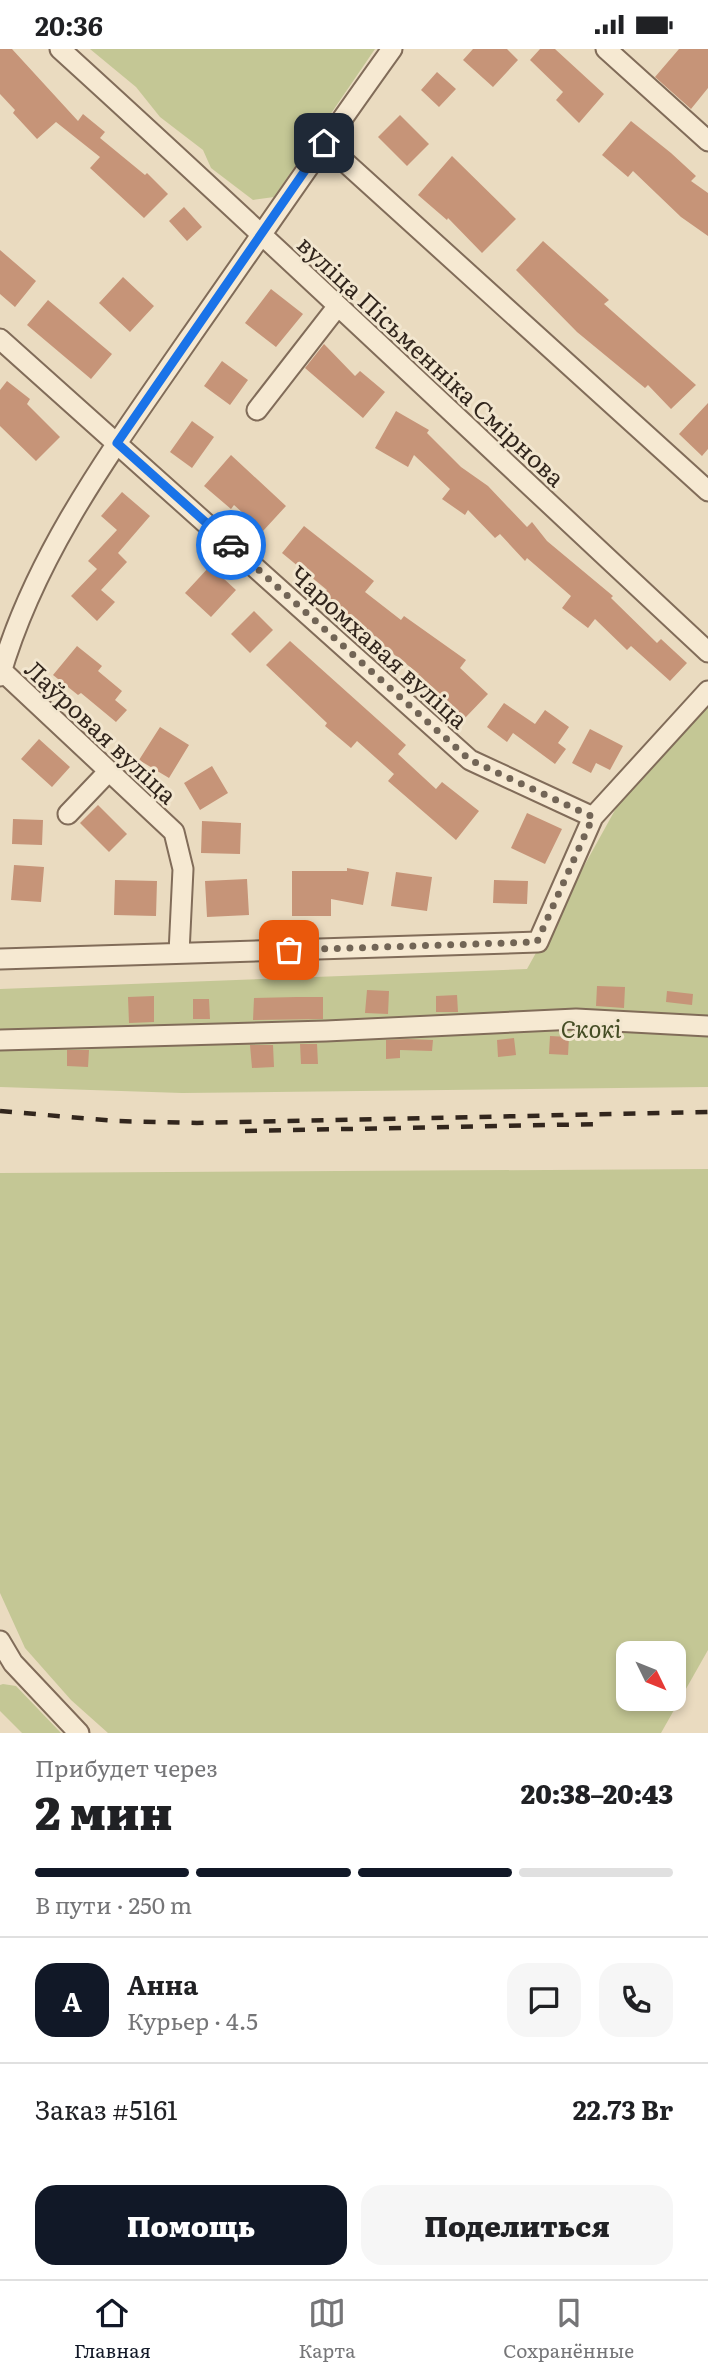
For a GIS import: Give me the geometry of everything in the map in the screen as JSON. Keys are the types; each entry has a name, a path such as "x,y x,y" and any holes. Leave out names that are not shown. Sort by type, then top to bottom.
{"street":[{"name":"вуліца Пісьменніка Смірнова","path":"60,49 262,233 337,307 708,652"},
{"path":"1,672 35,583 77,504 324,143 392,49"},
{"path":"606,49 708,141"},
{"path":"324,143 708,491"},
{"path":"257,410 337,307"},
{"name":"Чаромхавая вуліца","path":"0,339 470,760 593,817"},
{"name":"Лаўровая вуліца","path":"1,672 174,832 183,869 179,953"},
{"path":"0,959 537,942 593,817 708,691"},
{"path":"68,814 108,772"},
{"path":"0,1040 327,1031 576,1019 708,1026"},
{"path":"0,1641 7,1667 79,1733"}],"green space":[{"path":"90,49 375,49 274,197 253,200 211,168 203,150 160,117 136,87"},
{"name":"Скокі","path":"708,702 708,1087 182,1093 0,1087 0,989 527,969 620,801"},
{"path":"708,1169 708,1650 686,1689 686,1641 616,1641 616,1711 673,1711 661,1733 108,1733 71,1700 25,1648 0,1593 0,1173"},
{"path":"0,1685 16,1686 61,1733 22,1733 0,1711"}],"building":[{"path":"0,49 12,49 78,121 83,114 105,132 100,138 145,175 147,173 168,194 144,218 90,168 100,157 56,122 37,139 13,113 15,110 0,94"},
{"path":"473,49 507,49 518,60 493,87 463,60"},
{"path":"540,49 555,49 604,94 579,123 556,100 563,92 530,60"},
{"path":"679,49 708,49 708,88 691,109 655,77"},
{"path":"437,72 456,89 439,107 421,90"},
{"path":"400,115 429,144 407,166 378,137"},
{"path":"631,121 696,176 691,181 708,193 708,236 681,217 633,171 628,177 602,155"},
{"path":"452,156 516,219 482,253 448,218 447,220 418,195"},
{"path":"184,207 202,227 187,241 169,221"},
{"path":"543,241 609,300 604,304 696,385 671,409 648,385 645,388 577,332 516,270"},
{"path":"0,250 36,281 15,307 0,294"},
{"path":"123,277 154,306 130,332 99,303"},
{"path":"271,289 303,314 276,347 245,323"},
{"path":"48,300 112,354 91,379 27,325"},
{"path":"324,344 355,376 360,371 385,392 363,418 305,368"},
{"path":"222,361 248,380 230,405 204,386"},
{"path":"7,381 30,399 27,404 60,437 36,461 0,426 0,390"},
{"path":"708,403 708,449 702,456 679,434"},
{"path":"396,411 429,430 427,433 461,467 488,486 527,527 532,522 547,541 613,596 611,598 657,643 661,639 687,663 670,681 631,646 627,650 595,619 588,628 562,608 571,596 527,558 525,561 500,534 495,538 468,510 465,515 442,499 450,489 414,455 408,467 375,448"},
{"path":"192,421 214,437 192,468 170,452"},
{"path":"231,455 286,506 263,531 234,505 231,509 204,486"},
{"path":"122,492 150,516 118,553 127,562 101,590 115,602 97,621 71,596 97,569 88,561 117,530 101,516"},
{"path":"304,526 374,581 365,592 401,620 404,616 466,660 460,668 488,694 465,718 440,695 436,700 412,682 419,674 324,594 327,590 282,553"},
{"path":"210,566 236,590 211,617 185,593"},
{"path":"254,611 273,630 250,653 231,634"},
{"path":"290,641 406,745 398,754 436,789 442,782 479,811 456,840 388,781 394,774 357,741 351,748 325,726 327,723 266,665"},
{"path":"77,646 102,666 98,671 122,691 115,700 127,710 116,722 81,693 78,695 53,675"},
{"path":"504,703 535,724 545,710 569,727 558,743 566,749 555,764 513,733 507,742 487,727"},
{"path":"160,727 189,745 169,778 139,760"},
{"path":"590,729 623,746 610,770 596,763 591,773 572,763"},
{"path":"39,739 70,767 52,787 21,759"},
{"path":"212,766 228,793 200,810 184,783"},
{"path":"98,805 127,834 109,852 80,823"},
{"path":"527,813 562,829 545,864 511,848"},
{"path":"13,819 43,820 42,845 12,844"},
{"path":"202,821 241,823 240,854 201,853"},
{"path":"14,865 44,867 41,902 11,900"},
{"path":"347,868 369,872 363,905 331,899 331,916 292,916 292,871 347,871"},
{"path":"396,872 432,877 427,911 391,906"},
{"path":"247,879 249,915 207,917 205,881"},
{"path":"115,880 157,881 156,916 114,915"},
{"path":"494,880 528,881 527,904 493,903"},
{"path":"597,986 625,987 624,1008 596,1006"},
{"path":"367,990 389,991 388,1014 365,1013"},
{"path":"667,991 693,994 692,1005 666,1002"},
{"path":"457,995 458,1012 436,1012 436,996"},
{"path":"154,996 154,1022 129,1023 128,997"},
{"path":"323,997 323,1019 253,1020 254,998"},
{"path":"193,999 209,999 210,1019 193,1019"},
{"path":"550,1036 569,1037 568,1055 549,1054"},
{"path":"514,1038 516,1055 498,1057 497,1040"},
{"path":"386,1040 433,1040 432,1051 400,1050 400,1058 386,1059"},
{"path":"300,1044 317,1044 318,1064 301,1064"},
{"path":"250,1045 273,1045 274,1067 252,1068"},
{"path":"67,1050 89,1050 88,1067 67,1066"}],"railway":[{"path":"0,1111 116,1121 197,1123 708,1112"},
{"path":"245,1131 601,1124"}],"way so far":[{"path":"231,545 470,760 593,817 537,942 289,950"}],"route":[{"path":"231,545 117,443 324,143"}]}
